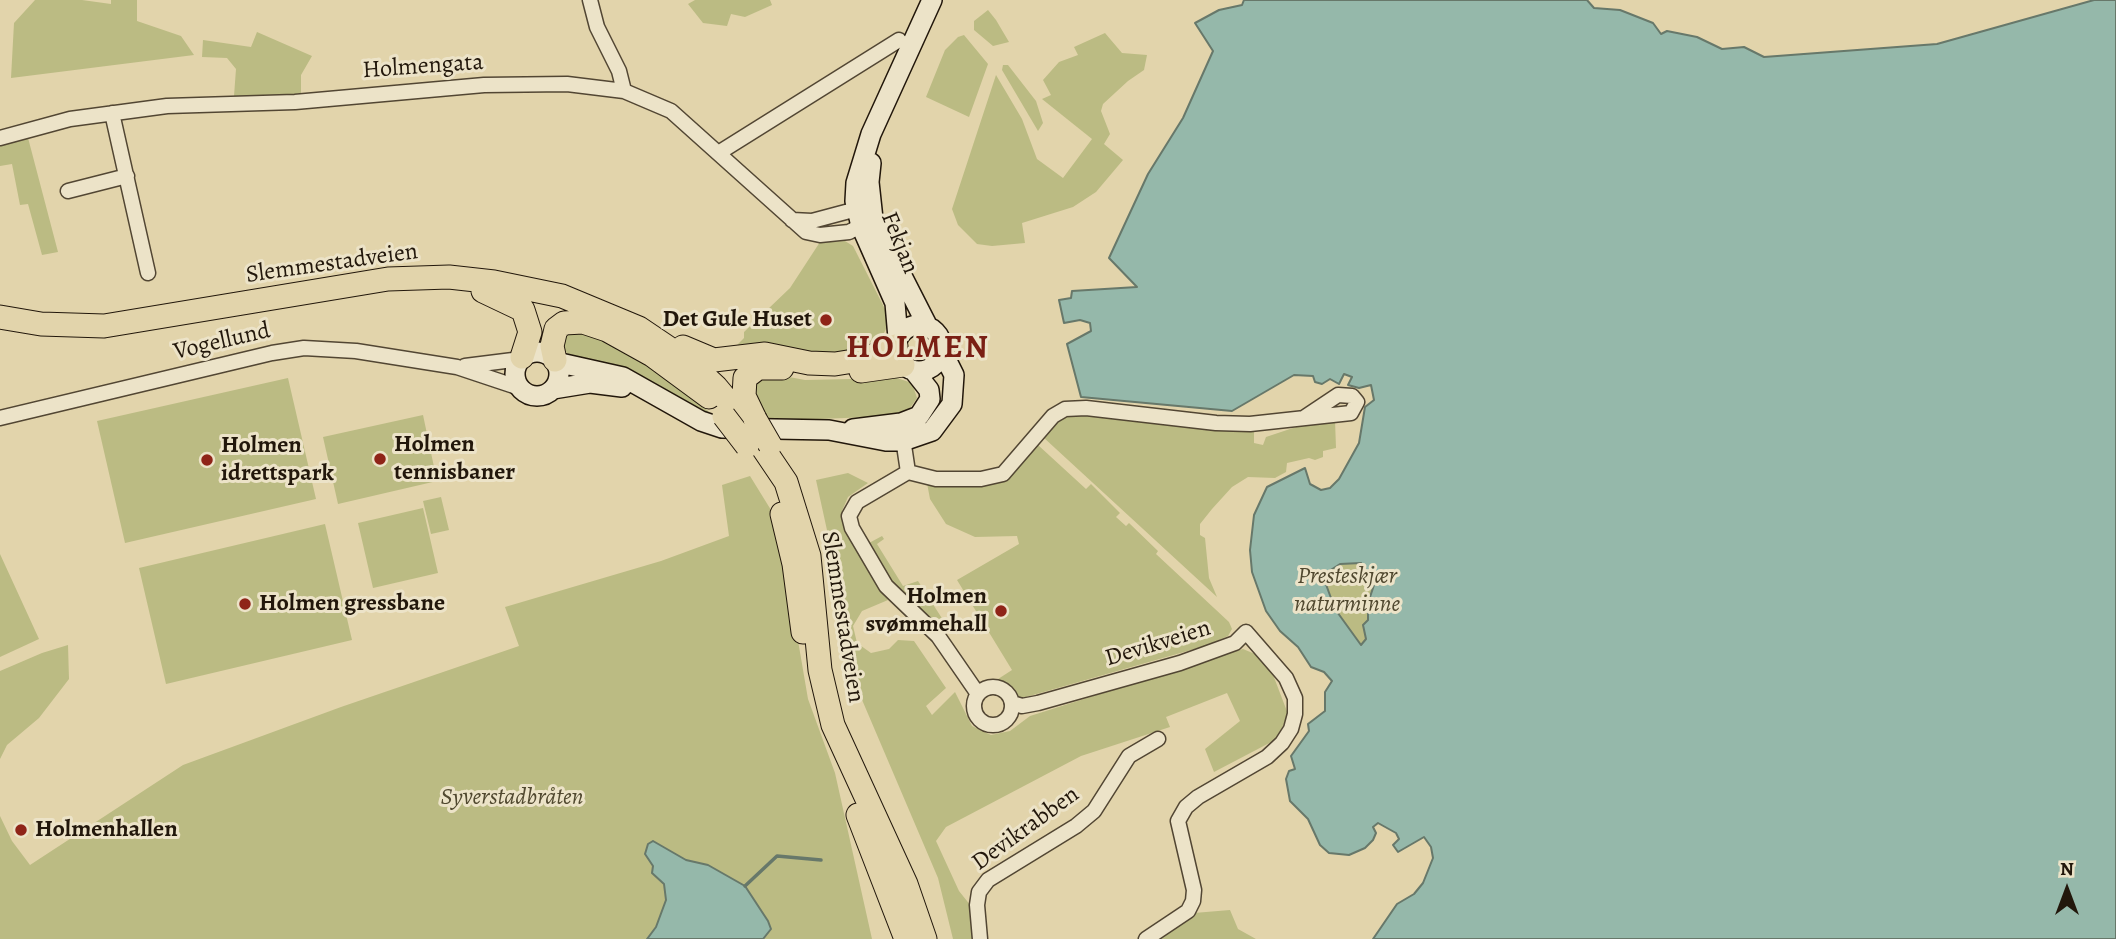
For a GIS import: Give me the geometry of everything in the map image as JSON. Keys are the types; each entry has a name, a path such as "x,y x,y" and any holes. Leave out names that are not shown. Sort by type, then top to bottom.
{"main road":[{"name":"Fekjan","path":"902,432 919,416 930,399 924,380 903,355 895,303 866,216 870,167 891,89 932,0"},
{"name":"Fekjan","path":"866,216 928,327"},
{"name":"Slemmestadveien","path":"0,317 41,324 104,326 321,288 388,279 449,277 519,286 562,296 639,328 688,361 716,387 781,473 799,519 812,572 820,670 833,725 906,884 925,939"},
{"name":"Slemmestadveien","path":"0,324 72,334 121,332 378,291 431,288 483,291 569,309 615,327 672,361 709,397 740,417"},
{"path":"483,291 523,310 530,332 516,378 520,388 537,396 554,388 601,383 653,395"},
{"path":"554,388 558,380 552,346 556,329 565,323 583,322 607,330 652,355 709,397"},
{"path":"521,358 533,352 545,353 556,361 623,377 701,421 722,428 838,431 886,441 902,432 932,431 952,404 954,375 942,351 939,337 928,327 908,328 903,355"},
{"path":"639,328 666,337 700,356 719,361 765,354 809,363 835,363 903,355 929,369 942,351"},
{"path":"740,417 745,401 743,388 747,375 758,368 835,373 903,355"},
{"name":"Slemmestadveien","path":"759,445 786,530 815,703 906,939"}],"street":[{"path":"590,0 597,27 619,71 624,91"},
{"path":"720,152 899,40"},
{"name":"Holmengata","path":"0,138 70,119 194,104 295,102 484,85 567,84 624,91 671,111 720,152 790,220 812,222 866,216"},
{"path":"111,113 148,273"},
{"path":"68,191 127,176"},
{"name":"Vogellund","path":"0,418 272,353 304,348 356,351 457,368 520,388"},
{"name":"Vogellund","path":"457,368 521,358"},
{"path":"1012,703 1005,720 987,724 974,711 978,694 938,636 886,586 852,528 849,516 852,506 908,472 936,479 981,479 1003,474 1054,416 1065,409 1086,408 1216,423 1265,424 1306,417"},
{"path":"902,432 908,472"},
{"name":"Devikveien","path":"978,694 988,688 1000,689 1012,703 1022,706 1038,703 1180,663 1235,643 1245,632 1286,678 1295,698 1296,715 1291,729 1282,743 1267,757 1198,797 1186,807 1178,821 1194,890 1193,901 1188,911 1146,939"},
{"name":"Devikrabben","path":"980,939 977,905 979,892 988,880 1076,826 1094,811 1129,756 1158,739"}],"green space":[{"path":"35,0 82,0 111,4 111,0 137,0 137,21 181,36 194,55 11,78 14,23"},
{"path":"695,0 770,0 772,5 745,17 731,14 727,26 703,23 688,4"},
{"path":"988,10 1009,42 993,46 974,30 974,21"},
{"path":"257,32 312,56 301,75 301,95 273,98 234,96 236,69 227,58 202,57 203,40 251,47"},
{"path":"1105,33 1122,53 1147,55 1144,70 1103,104 1101,111 1110,134 1104,144 1123,160 1096,192 1073,207 1022,223 1025,243 992,246 977,244 958,225 952,209 996,75 1022,119 1037,159 1063,178 1092,139 1042,99 1051,95 1043,80 1059,62 1078,55 1074,47"},
{"path":"964,35 988,64 969,117 926,97 945,50 958,37"},
{"path":"1003,65 1008,65 1036,101 1043,123 1038,131 1002,70"},
{"path":"27,134 58,252 42,255 28,204 20,205 12,164 0,166 0,144"},
{"path":"845,241 853,246 886,311 887,327 881,339 849,353 739,350 737,345 744,338 744,332 790,288 820,242"},
{"path":"598,332 687,390 710,413 699,410 630,372 568,354 563,348 563,337 566,333"},
{"path":"773,374 805,380 897,378 912,383 917,398 908,411 896,416 768,421 753,395 756,379"},
{"name":"Holmen idrettspark","path":"288,378 316,499 125,543 97,421"},
{"path":"1081,412 1254,432 1254,443 1263,445 1266,437 1305,424 1335,420 1336,448 1323,451 1323,457 1315,460 1309,458 1287,463 1286,472 1275,478 1248,477 1232,487 1200,524 1200,535 1205,538 1209,578 1217,597 1043,437 1062,418"},
{"name":"Holmen tennisbaner","path":"423,415 437,481 338,504 323,437"},
{"path":"1038,445 1086,489 1091,484 1120,513 1116,517 1126,526 1129,523 1158,551 1156,554 1229,622 1232,629 1228,636 1205,646 1019,699 1008,685 995,681 1012,670 957,580 1019,544 1017,536 975,537 946,524 930,499 927,483 1006,479"},
{"path":"848,473 868,483 848,497 842,511 844,524 888,600 862,611 853,626 857,643 871,653 889,649 898,640 914,641 946,688 926,706 932,715 955,692 972,726 991,735 1010,731 1030,716 1243,649 1267,659 1288,714 1277,739 1214,772 1205,749 1240,721 1227,693 1166,717 1170,727 1081,756 946,827 936,841 959,891 971,906 976,939 953,939 938,878 854,681 844,645 832,553 816,480"},
{"name":"Syverstadbråten","path":"750,476 771,510 789,588 808,699 835,773 872,939 763,939 770,929 708,865 686,860 653,842 645,854 653,866 653,873 664,884 666,900 656,927 647,939 0,939 0,816 12,841 30,865 183,765 519,646 505,607 661,561 729,536 722,485"},
{"path":"441,497 449,530 431,534 423,501"},
{"path":"423,508 438,573 373,588 358,523"},
{"name":"Holmen gressbane","path":"325,524 352,640 166,684 139,568"},
{"path":"882,536 884,539 877,544 903,586 918,581 945,623 939,626 901,596 869,543"},
{"path":"0,554 39,639 0,657"},
{"name":"Presteskjær naturminne","path":"1367,560 1376,587 1370,633 1350,675 1258,572"},
{"path":"68,645 69,679 39,718 7,745 0,759 0,671"},
{"path":"1230,910 1238,929 1256,939 1151,939 1194,913"}],"shaded area":[{"path":"1244,0 1587,0 1594,8 1620,10 1653,23 1661,34 1667,31 1697,37 1722,49 1744,47 1764,57 1937,44 2094,0 2116,0 2116,939 1373,939 1397,904 1414,894 1423,883 1433,858 1431,847 1424,837 1398,852 1393,845 1399,839 1396,833 1378,823 1373,827 1376,833 1373,840 1365,848 1349,855 1329,853 1320,845 1308,819 1290,801 1286,779 1289,771 1295,769 1291,756 1309,731 1308,724 1325,711 1325,692 1332,681 1324,672 1311,667 1298,647 1280,631 1266,611 1252,572 1250,550 1254,515 1267,487 1305,468 1310,484 1321,490 1330,488 1339,479 1359,443 1365,407 1374,400 1371,385 1359,388 1348,385 1352,377 1344,374 1339,384 1330,379 1322,384 1315,382 1313,376 1294,375 1232,411 1081,397 1067,344 1091,331 1090,323 1080,320 1064,323 1059,300 1071,298 1072,291 1137,287 1109,258 1148,174 1183,118 1213,51 1195,23 1219,10 1242,5","holes":["1361,563 1374,585 1368,603 1368,620 1363,625 1366,639 1361,645 1335,609 1324,579 1326,573 1340,564"]},
{"path":"653,841 686,860 708,865 745,886 771,929 763,939 647,939 656,927 666,900 664,884 652,873 653,866 645,854 648,844"}],"waterway":[{"path":"745,886 777,856 821,860"}],"place":[{"name":"Det Gule Huset","path":"826,320"},
{"name":"Holmen tennisbaner","path":"380,459"},
{"name":"Holmen idrettspark","path":"207,460"},
{"name":"Holmen gressbane","path":"245,604"},
{"name":"Holmen svømmehall","path":"1001,611"},
{"name":"Holmenhallen","path":"21,830"}],"district":[{"name":"HOLMEN","path":"918,349"}]}
